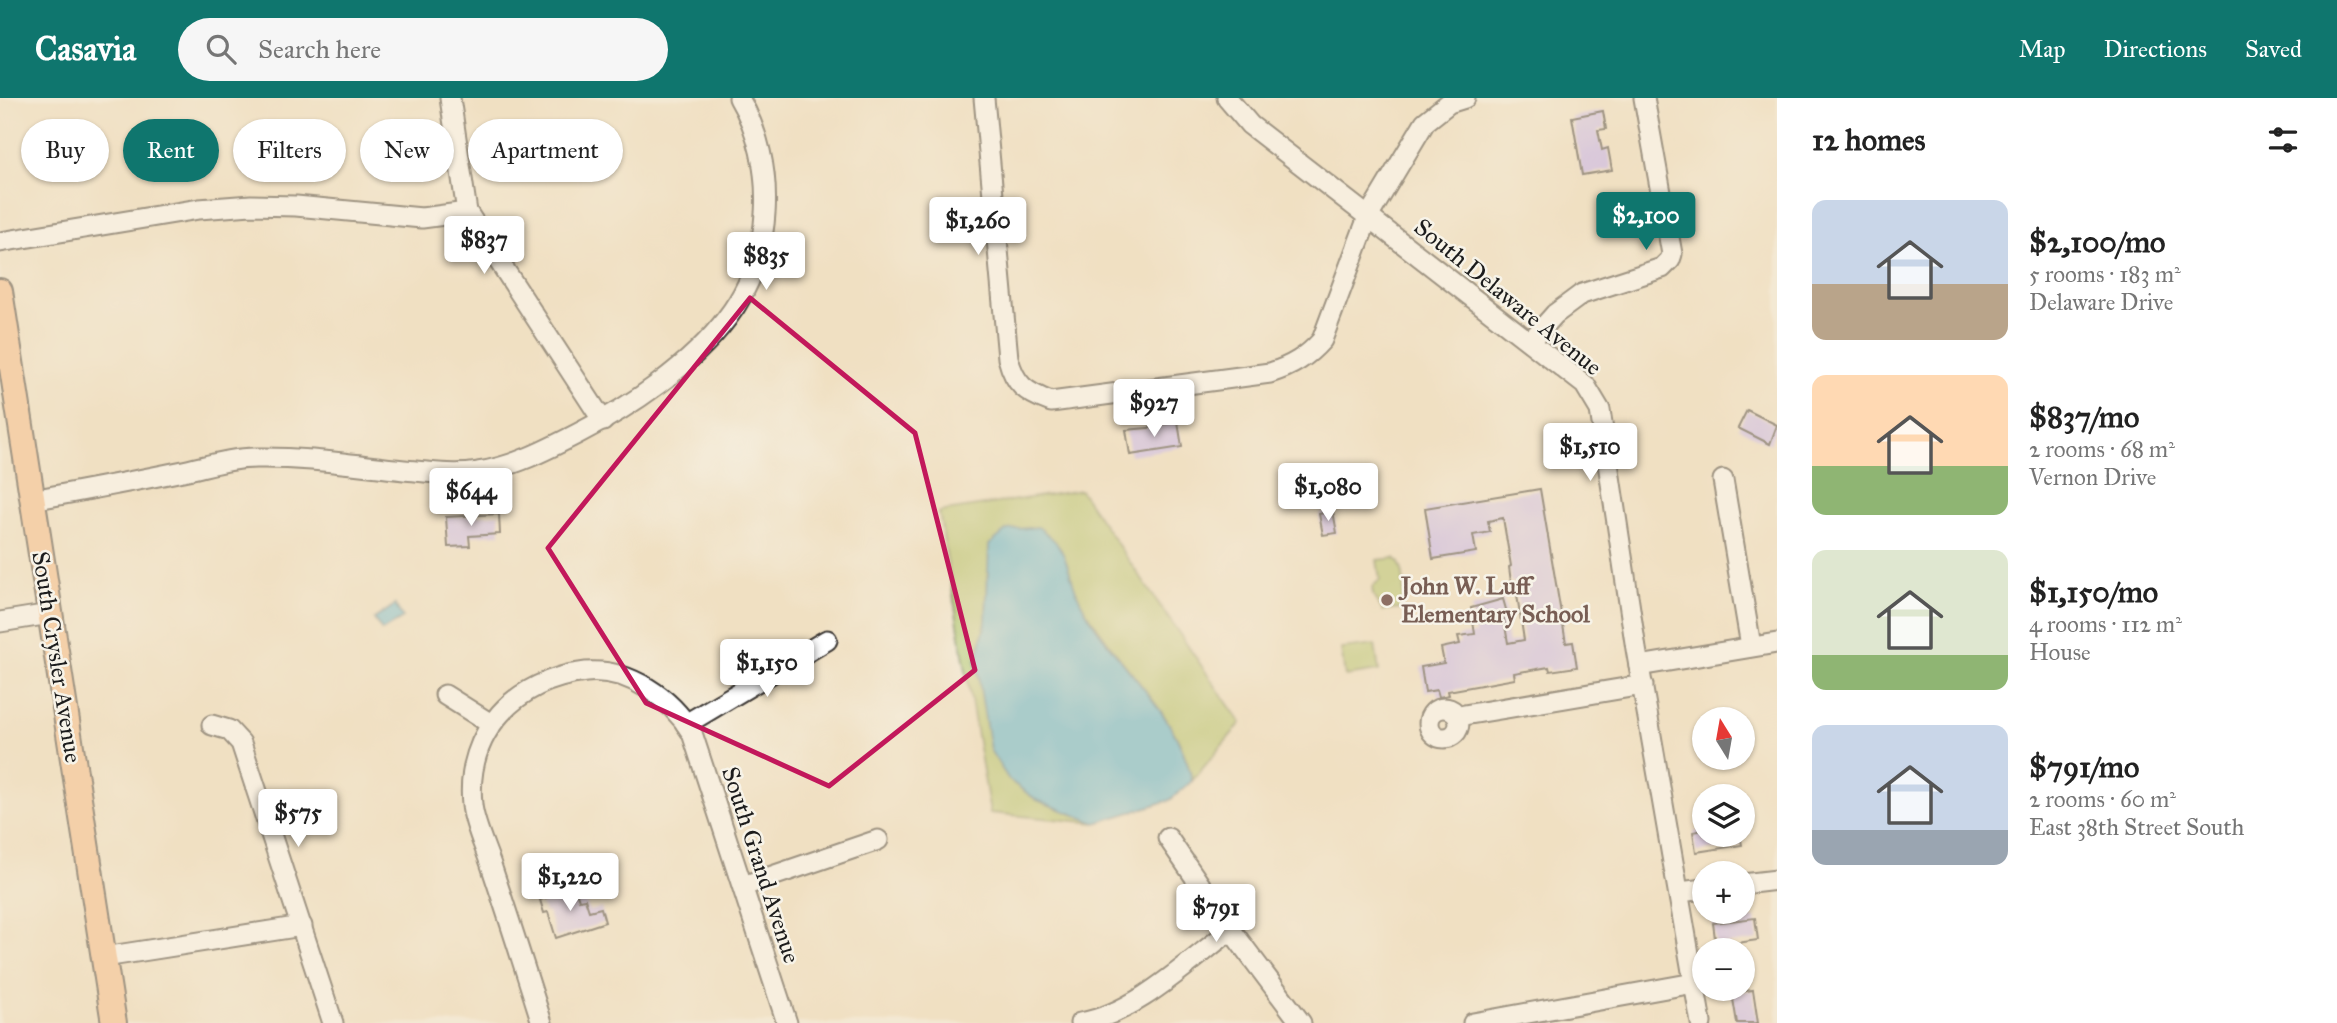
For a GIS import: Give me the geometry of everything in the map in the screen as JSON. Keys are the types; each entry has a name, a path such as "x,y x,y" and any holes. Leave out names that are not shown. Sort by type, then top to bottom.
{"main road":[{"name":"South Crysler Avenue","path":"0,291 114,1023"}],"street":[{"path":"450,98 467,212 603,421"},
{"path":"32,500 254,457 442,473 479,472 531,457 603,421 654,386 701,347 728,318 746,287 761,247 767,197 762,155 749,114 739,98"},
{"path":"984,98 1008,358 1013,376 1029,394 1051,402 1270,373 1292,366 1309,354 1322,340 1368,217 1425,122 1448,103 1465,98"},
{"name":"South Delaware Avenue","path":"1227,98 1250,125 1585,385 1600,410 1639,666 1692,970"},
{"path":"1530,342 1555,314 1582,294 1662,268 1670,260 1672,254 1644,98"},
{"path":"0,242 200,209 251,205 296,206 422,218 467,212"},
{"path":"1723,480 1751,646"},
{"path":"0,622 50,614"},
{"path":"542,1023 472,806 474,763 491,724 507,705 532,687 561,676 591,672 616,675 644,686 669,704 686,724 827,640"},
{"path":"1639,666 1777,643"},
{"path":"1458,716 1643,685"},
{"path":"445,695 491,724"},
{"path":"212,724 229,730 242,743 332,1023"},
{"name":"South Grand Avenue","path":"686,724 692,733 788,1023"},
{"path":"1168,838 1231,930 1301,1023"},
{"path":"743,886 878,840"},
{"path":"1755,883 1777,880"},
{"path":"1680,892 1692,890"},
{"path":"104,957 302,926"},
{"path":"1080,1023 1094,1021 1133,1003 1231,930"},
{"path":"1473,1023 1692,983"},
{"name":"South Delaware Avenue","path":"1697,1001 1701,1023"}],"highlighted area":[{"path":"750,298 915,433 975,670 829,786 646,703 548,548"}],"green space":[{"path":"1080,490 1241,723 1192,781 1186,760 1169,723 1080,601 1059,546 988,569 986,622 976,662 1009,780 1037,800 1096,823 990,813 939,512"},
{"path":"1395,558 1403,575 1402,609 1383,611 1373,595 1372,587 1380,580 1377,560"},
{"path":"1375,645 1379,671 1345,676 1341,649"}],"water":[{"path":"1038,527 1054,540 1062,551 1077,593 1093,623 1173,730 1192,781 1170,800 1096,823 1037,800 1009,780 990,750 976,662 986,622 989,545 1007,530"},
{"path":"395,605 403,618 382,631 374,619"}],"building":[{"path":"1603,111 1606,129 1598,130 1602,150 1608,148 1612,170 1582,175 1572,117"},
{"path":"1747,410 1777,425 1770,444 1738,428"},
{"path":"1178,422 1182,447 1130,455 1126,430 1160,427 1159,425"},
{"path":"1540,489 1566,643 1573,642 1577,667 1550,671 1549,667 1514,673 1515,679 1448,691 1449,695 1439,697 1437,690 1425,692 1421,667 1444,663 1441,648 1460,644 1458,636 1475,634 1471,608 1503,599 1507,613 1503,614 1508,643 1524,640 1515,582 1511,582 1503,518 1488,521 1490,532 1473,535 1476,552 1433,559 1425,508"},
{"path":"1333,511 1337,533 1323,535 1319,514"},
{"path":"499,514 500,534 469,536 470,546 448,547 446,517"},
{"path":"1695,847 1729,847 1696,852"},
{"path":"575,888 579,900 585,899 589,911 601,908 605,922 556,938 548,912 544,913 540,900"},
{"path":"1755,918 1758,940 1715,938 1713,924 1755,924"},
{"path":"1733,1001 1755,1001 1758,1023 1737,1023"}],"place":[{"name":"John W. Luff Elementary School","path":"1387,600"}]}
